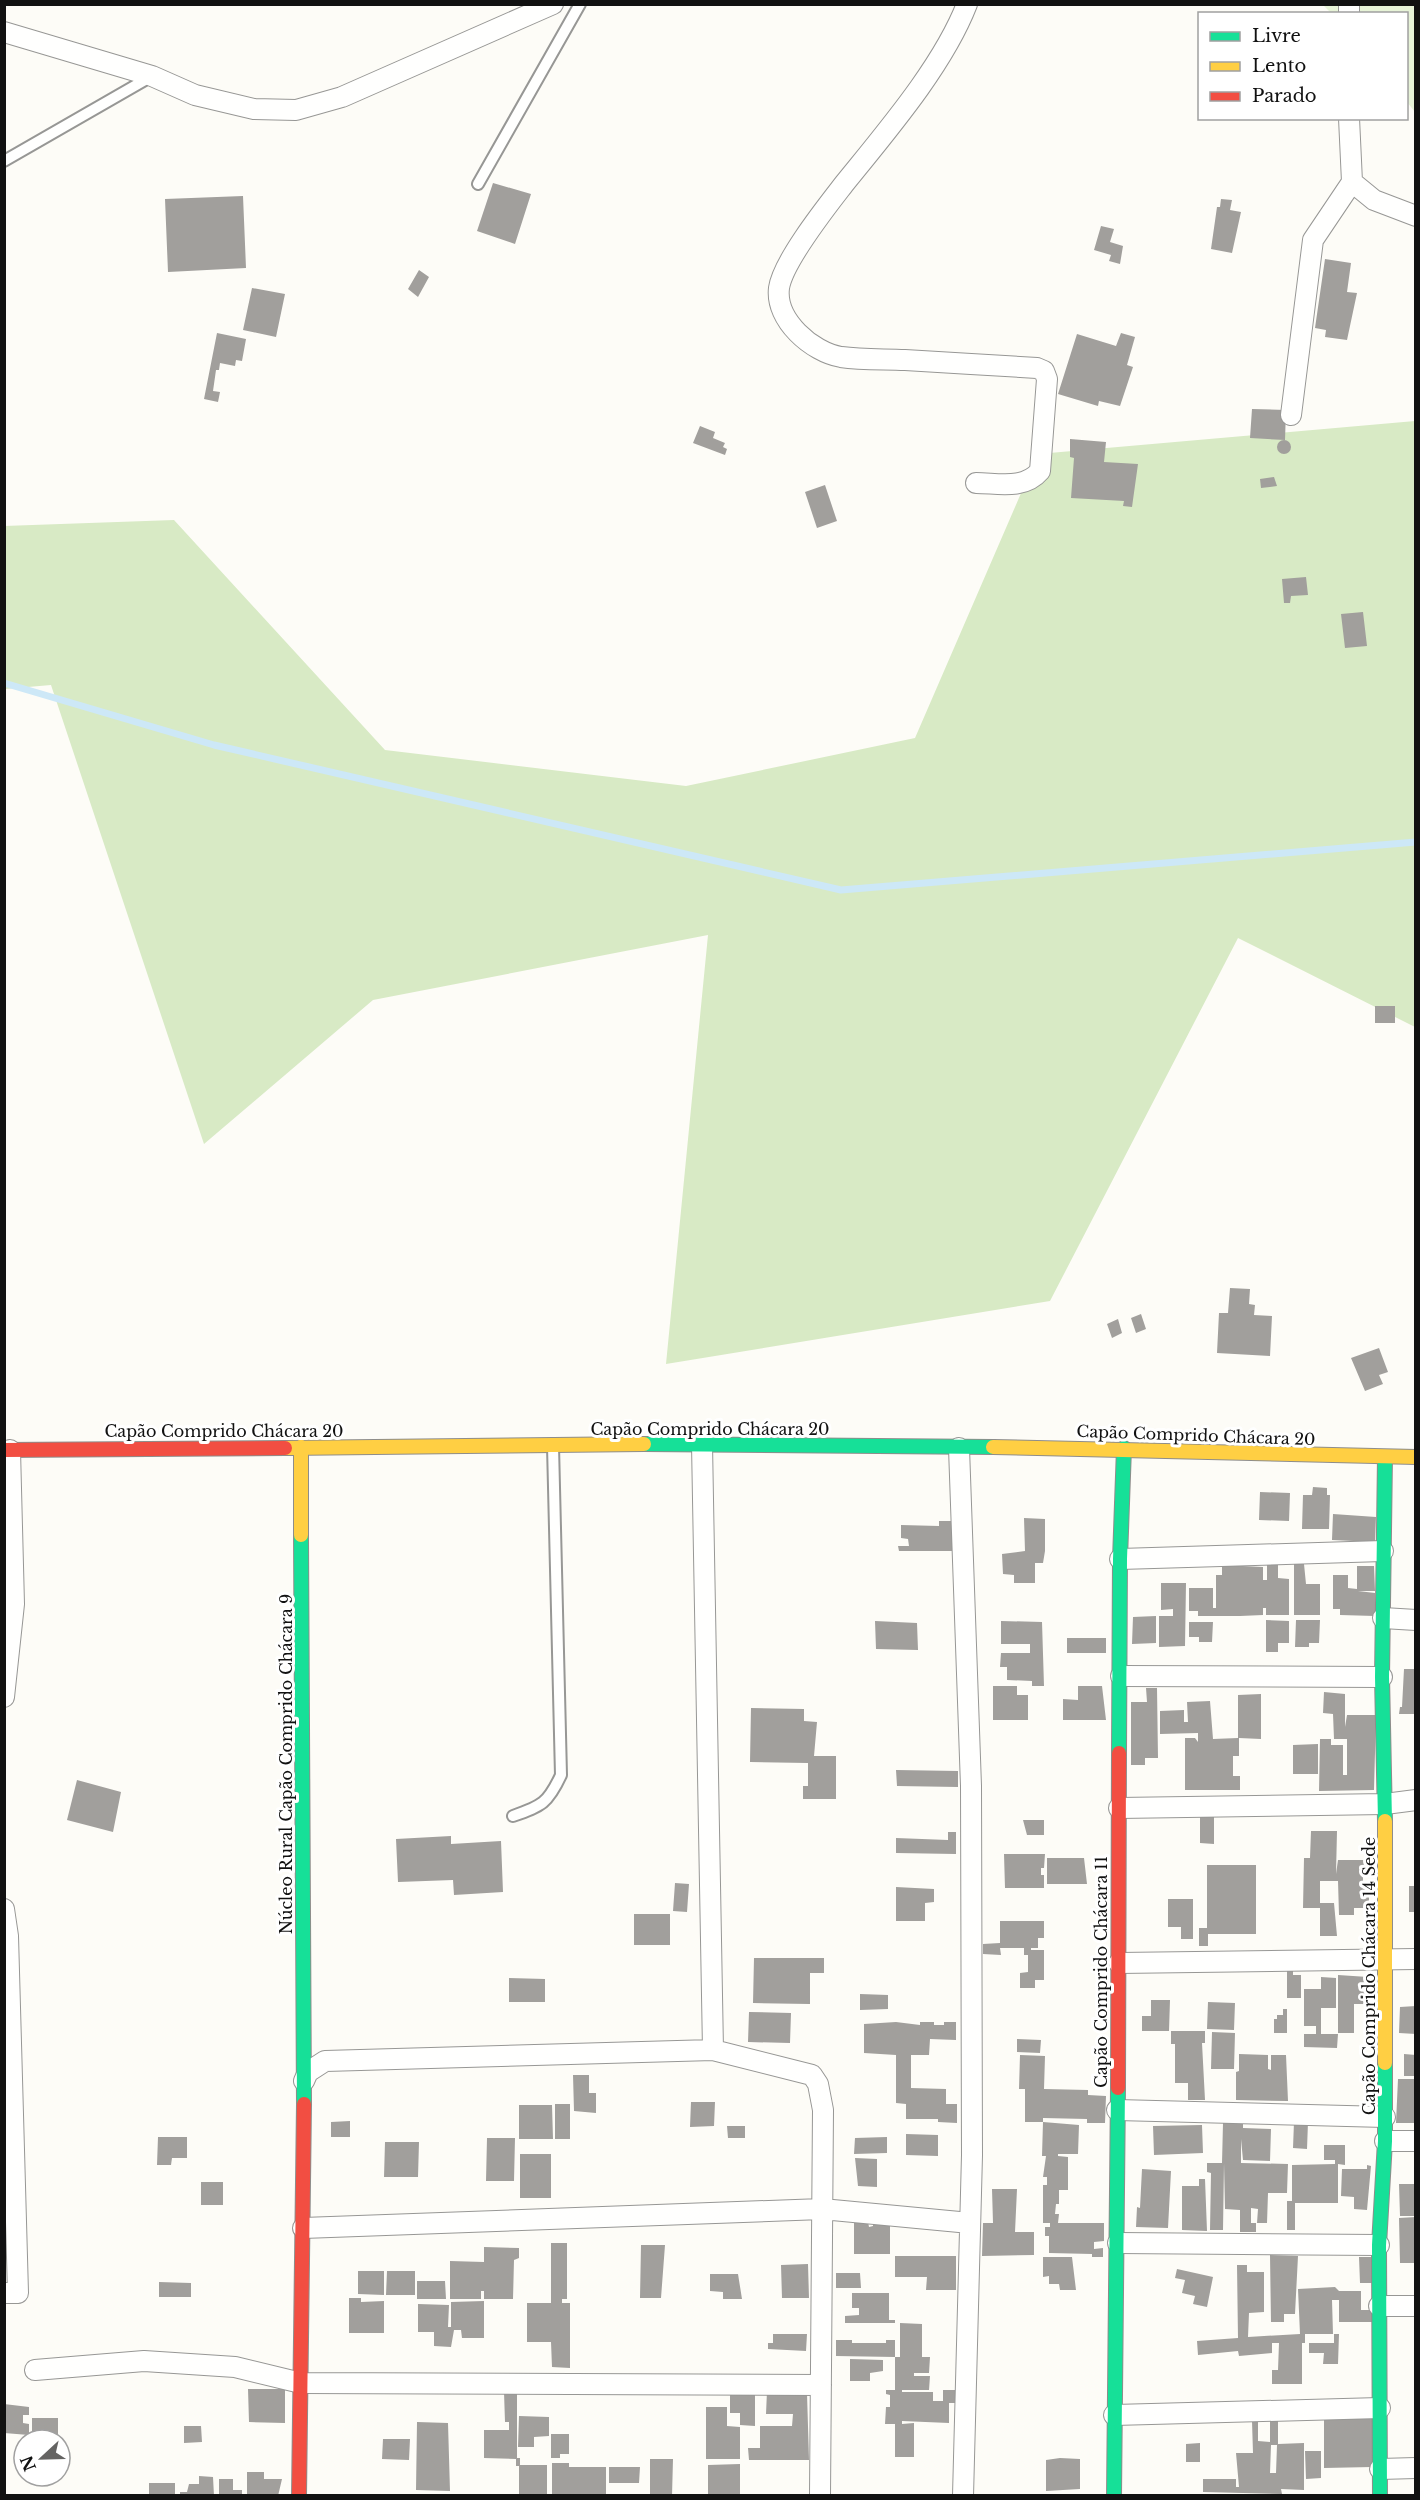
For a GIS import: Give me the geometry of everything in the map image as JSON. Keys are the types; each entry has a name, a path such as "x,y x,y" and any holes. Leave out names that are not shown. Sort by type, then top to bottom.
{"street":[{"path":"4,32 152,76 195,94 254,109 296,110 342,97 553,4"},
{"path":"967,4 961,21 908,105 814,222 779,288 781,306 793,328 808,342 839,357 1037,368 1044,371 1047,379 1040,471 1032,481 1022,484 976,483"},
{"path":"1291,415 1313,240 1352,182 1348,120"},
{"path":"1352,182 1374,200 1416,216"},
{"path":"702,1444 713,2050"},
{"name":"Capão Comprido Chácara 20","path":"7,1450 702,1444 1124,1448 1416,1457"},
{"name":"Núcleo Rural Capão Comprido Chácara 9","path":"299,2496 304,2081 302,1447"},
{"path":"959,1448 971,1786 970,2223 963,2496"},
{"name":"Capão Comprido Chácara 11","path":"1114,2496 1118,2243 1120,1560 1124,1448"},
{"path":"4,1697 14,1604 7,1450"},
{"name":"Capão Comprido Chácara 14 Sede","path":"1380,2496 1379,2245 1385,2141 1385,1804 1382,1677 1385,1457"},
{"path":"1120,1560 1383,1551"},
{"path":"1383,1618 1416,1620"},
{"path":"1121,1676 1382,1677"},
{"path":"1119,1808 1385,1804 1416,1800"},
{"path":"4,1909 8,1936 18,2293 4,2293"},
{"path":"1119,1963 1416,1959"},
{"path":"304,2081 308,2072 325,2061 713,2050 804,2071 812,2075 819,2084 823,2110 820,2496"},
{"path":"1117,2110 1385,2117"},
{"path":"1385,2141 1416,2141"},
{"path":"303,2228 822,2209 970,2223"},
{"path":"1118,2243 1379,2245"},
{"path":"1379,2306 1416,2306"},
{"path":"34,2370 144,2361 235,2367 301,2383 821,2385"},
{"path":"1114,2415 1380,2408"},
{"path":"1380,2469 1416,2468"}],"lane":[{"path":"478,184 580,4"},
{"path":"4,161 152,76"},
{"path":"513,1816 538,1807 551,1797 561,1775 553,1445"}],"green space":[{"path":"1323,5 1415,5 1415,112 1408,103 1408,12 1330,12"},
{"path":"1415,421 1415,1027 1238,938 1050,1301 666,1364 708,935 373,1000 204,1144 51,685 5,689 4,526 174,520 385,750 686,786 915,738 1038,454"}],"building":[{"path":"493,183 531,194 515,244 477,231"},
{"path":"243,196 246,268 168,272 165,199"},
{"path":"1221,199 1232,200 1230,210 1241,212 1232,253 1211,249 1217,207 1220,207"},
{"path":"1101,226 1114,229 1110,242 1123,246 1120,264 1109,261 1111,255 1094,250"},
{"path":"1325,259 1351,263 1347,292 1357,293 1347,340 1325,337 1326,330 1315,328"},
{"path":"419,270 429,277 418,297 408,289"},
{"path":"252,288 285,294 276,337 243,330"},
{"path":"217,333 246,339 242,361 236,360 235,366 220,363 219,370 216,370 213,391 220,392 218,402 204,399"},
{"path":"1121,333 1135,337 1127,365 1133,367 1120,406 1099,401 1098,406 1058,394 1077,334 1116,346"},
{"path":"1252,409 1286,410 1285,440 1250,438"},
{"path":"700,426 715,432 713,438 725,443 723,447 727,449 725,455 693,443"},
{"path":"1070,439 1106,442 1104,462 1138,464 1132,507 1123,506 1124,501 1071,498 1074,458 1070,457"},
{"path":"1284,440 1289,442 1291,447 1289,452 1284,454 1279,452 1277,447 1279,442"},
{"path":"1274,477 1277,486 1261,488 1260,479"},
{"path":"825,485 837,521 817,528 805,492"},
{"path":"1306,577 1308,595 1291,596 1290,603 1284,603 1282,579"},
{"path":"1363,612 1367,646 1345,648 1341,614"},
{"path":"1375,1006 1395,1006 1395,1023 1375,1023"},
{"path":"1230,1288 1250,1289 1249,1304 1255,1305 1254,1315 1272,1316 1270,1356 1217,1353 1219,1313 1228,1313"},
{"path":"1141,1314 1146,1329 1136,1333 1131,1318"},
{"path":"1118,1319 1122,1333 1112,1338 1107,1324"},
{"path":"1379,1348 1388,1372 1379,1375 1383,1384 1365,1391 1351,1358"},
{"path":"1313,1487 1327,1488 1327,1495 1330,1495 1329,1529 1302,1529 1303,1495 1312,1495"},
{"path":"1260,1492 1290,1493 1289,1521 1259,1520"},
{"path":"1333,1514 1376,1517 1375,1542 1332,1540"},
{"path":"1024,1518 1045,1519 1045,1551 1043,1563 1035,1563 1035,1583 1014,1583 1014,1575 1003,1574 1002,1554 1025,1551"},
{"path":"939,1521 959,1521 959,1551 899,1551 898,1546 909,1546 908,1539 901,1538 901,1525 939,1526"},
{"path":"1294,1564 1304,1564 1306,1584 1320,1584 1320,1615 1294,1615"},
{"path":"1222,1565 1263,1567 1263,1580 1267,1580 1267,1565 1278,1565 1278,1578 1289,1579 1289,1615 1266,1615 1266,1608 1263,1608 1263,1615 1240,1616 1198,1616 1198,1611 1189,1611 1189,1588 1213,1588 1213,1608 1216,1608 1216,1575 1222,1575"},
{"path":"1357,1566 1374,1566 1375,1591 1358,1591 1375,1593 1375,1616 1340,1615 1340,1609 1333,1609 1333,1575 1348,1575 1348,1588 1357,1589"},
{"path":"1161,1583 1186,1583 1185,1646 1159,1647 1159,1616 1173,1616 1173,1609 1161,1610"},
{"path":"1156,1616 1156,1643 1132,1644 1133,1617"},
{"path":"1266,1620 1289,1621 1289,1643 1278,1643 1278,1652 1266,1652"},
{"path":"1296,1620 1320,1620 1319,1643 1309,1643 1309,1647 1295,1647"},
{"path":"875,1621 917,1623 918,1650 876,1649"},
{"path":"1001,1621 1042,1622 1044,1686 1032,1686 1032,1681 1007,1680 1007,1667 1000,1667 1001,1653 1030,1653 1030,1644 1001,1644"},
{"path":"1189,1622 1213,1622 1212,1642 1199,1642 1199,1637 1189,1637"},
{"path":"1067,1638 1106,1638 1106,1653 1067,1653"},
{"path":"1404,1669 1416,1669 1416,1714 1399,1714 1400,1707 1402,1707"},
{"path":"993,1686 1017,1686 1017,1695 1028,1695 1028,1720 993,1720"},
{"path":"1078,1686 1102,1686 1106,1720 1063,1720 1063,1699 1078,1700"},
{"path":"1146,1688 1157,1688 1158,1758 1145,1758 1145,1765 1131,1765 1131,1702 1147,1702"},
{"path":"1324,1692 1345,1694 1345,1727 1347,1715 1376,1715 1374,1790 1319,1791 1320,1739 1331,1739 1331,1745 1343,1745 1343,1775 1347,1775 1347,1739 1334,1739 1333,1714 1323,1713"},
{"path":"1261,1694 1261,1739 1239,1738 1239,1756 1233,1756 1233,1776 1240,1776 1240,1790 1185,1790 1185,1738 1195,1738 1198,1742 1198,1733 1160,1734 1160,1711 1184,1710 1184,1722 1188,1722 1187,1702 1210,1701 1213,1739 1238,1738 1238,1695"},
{"path":"751,1708 804,1709 804,1721 817,1722 814,1756 836,1756 836,1799 803,1799 803,1786 808,1786 808,1763 750,1762"},
{"path":"1318,1744 1318,1774 1293,1774 1293,1745"},
{"path":"896,1770 958,1771 958,1787 897,1786"},
{"path":"77,1780 121,1792 113,1832 67,1820"},
{"path":"1200,1813 1214,1813 1214,1844 1200,1843"},
{"path":"1023,1820 1044,1820 1044,1835 1027,1835"},
{"path":"1311,1831 1337,1831 1336,1874 1338,1860 1372,1860 1372,1874 1363,1874 1363,1887 1369,1887 1369,1908 1354,1908 1354,1915 1339,1915 1338,1881 1320,1881 1320,1903 1334,1903 1337,1936 1320,1936 1320,1908 1303,1908 1304,1858 1310,1858"},
{"path":"948,1832 956,1832 956,1854 896,1853 896,1838 948,1840"},
{"path":"451,1836 451,1844 501,1841 503,1892 454,1895 453,1880 398,1882 396,1839"},
{"path":"1004,1854 1045,1854 1044,1868 1041,1868 1041,1875 1044,1875 1044,1888 1005,1888"},
{"path":"1047,1858 1084,1858 1087,1884 1047,1884"},
{"path":"1207,1865 1256,1865 1256,1934 1208,1934 1208,1946 1199,1946 1199,1928 1207,1928"},
{"path":"675,1883 689,1884 687,1912 673,1911"},
{"path":"1409,1886 1416,1886 1416,1912 1409,1912"},
{"path":"896,1887 934,1889 934,1902 925,1903 925,1921 896,1921"},
{"path":"1168,1899 1193,1899 1193,1939 1181,1939 1181,1927 1168,1927"},
{"path":"634,1914 670,1914 670,1945 634,1945"},
{"path":"1000,1921 1044,1921 1044,1938 1038,1938 1038,1948 1031,1948 1031,1950 1044,1950 1044,1980 1035,1980 1035,1988 1020,1988 1020,1973 1028,1972 1028,1955 1024,1955 1024,1948 1000,1948 1001,1955 983,1954 983,1944 1000,1943"},
{"path":"754,1958 824,1958 824,1973 810,1973 810,2004 753,2003"},
{"path":"1287,1970 1293,1970 1293,1975 1301,1975 1301,1998 1287,1998"},
{"path":"1338,1975 1368,1977 1368,2004 1354,2004 1354,2033 1338,2033"},
{"path":"1321,1977 1336,1978 1336,2008 1321,2008 1321,2034 1338,2034 1337,2048 1304,2047 1304,2034 1316,2034 1316,2026 1304,2026 1304,1989 1321,1989"},
{"path":"509,1978 545,1979 545,2002 509,2002"},
{"path":"860,1994 888,1995 888,2009 860,2010"},
{"path":"1151,2000 1170,2000 1169,2031 1142,2031 1142,2016 1151,2016"},
{"path":"1208,2002 1235,2003 1234,2030 1207,2029"},
{"path":"1416,2006 1416,2034 1399,2033 1400,2007"},
{"path":"1283,2009 1287,2009 1287,2033 1274,2033 1274,2019 1277,2019 1277,2015 1283,2015"},
{"path":"749,2012 791,2013 790,2043 748,2042"},
{"path":"896,2022 920,2025 920,2022 934,2022 934,2025 944,2025 944,2022 956,2022 956,2040 930,2039 929,2055 911,2055 911,2088 946,2089 946,2104 957,2104 957,2123 938,2122 938,2119 906,2119 906,2104 896,2103 896,2055 864,2053 864,2024"},
{"path":"1171,2031 1205,2031 1205,2043 1202,2043 1205,2100 1188,2100 1188,2083 1175,2083 1175,2044 1171,2044"},
{"path":"1212,2032 1235,2033 1234,2069 1211,2069"},
{"path":"1017,2039 1041,2040 1040,2053 1017,2052"},
{"path":"1239,2054 1268,2055 1268,2069 1271,2070 1271,2055 1286,2055 1288,2101 1236,2100 1236,2072 1239,2071"},
{"path":"1404,2054 1416,2055 1416,2076 1404,2076"},
{"path":"1020,2055 1045,2056 1044,2089 1088,2090 1088,2095 1106,2096 1105,2123 1087,2123 1087,2119 1043,2118 1043,2122 1025,2122 1025,2089 1019,2089"},
{"path":"573,2075 589,2075 589,2093 596,2093 596,2113 574,2111"},
{"path":"1398,2079 1416,2079 1416,2123 1396,2123"},
{"path":"691,2102 715,2102 714,2126 690,2127"},
{"path":"555,2104 570,2104 570,2139 555,2139"},
{"path":"519,2105 552,2105 553,2139 519,2139"},
{"path":"350,2121 350,2137 331,2137 331,2122"},
{"path":"1043,2122 1079,2125 1078,2154 1058,2154 1058,2156 1068,2157 1068,2190 1059,2190 1059,2204 1056,2204 1055,2214 1059,2214 1058,2223 1104,2223 1104,2241 1094,2242 1094,2249 1103,2248 1103,2257 1092,2257 1092,2254 1049,2253 1049,2236 1045,2236 1045,2227 1050,2227 1050,2223 1043,2223 1043,2185 1047,2185 1047,2177 1043,2177 1046,2156 1042,2156"},
{"path":"1294,2122 1308,2122 1307,2149 1293,2148"},
{"path":"1223,2123 1243,2123 1243,2128 1271,2129 1270,2161 1243,2160 1241,2139 1241,2163 1288,2164 1287,2193 1268,2193 1267,2223 1257,2223 1258,2209 1251,2208 1251,2223 1256,2223 1256,2232 1240,2232 1240,2210 1225,2209 1224,2163 1223,2230 1210,2230 1211,2173 1207,2172 1207,2163 1222,2163"},
{"path":"1202,2125 1203,2153 1154,2155 1153,2126"},
{"path":"727,2126 745,2126 745,2138 728,2138"},
{"path":"906,2134 938,2135 938,2156 906,2155"},
{"path":"158,2137 187,2137 187,2158 172,2158 171,2165 157,2165"},
{"path":"887,2137 887,2153 854,2154 855,2138"},
{"path":"487,2138 515,2138 514,2181 486,2181"},
{"path":"385,2142 419,2142 418,2177 384,2177"},
{"path":"1324,2145 1345,2145 1345,2165 1338,2164 1338,2203 1295,2203 1295,2230 1287,2230 1287,2201 1292,2201 1292,2165 1335,2164 1335,2160 1324,2160"},
{"path":"520,2154 551,2154 551,2198 520,2198"},
{"path":"855,2158 877,2159 877,2187 858,2186"},
{"path":"1367,2165 1371,2166 1367,2210 1354,2209 1354,2197 1341,2196 1342,2169 1367,2169"},
{"path":"1142,2169 1171,2171 1168,2228 1136,2227 1137,2207 1140,2208"},
{"path":"1199,2179 1205,2179 1207,2231 1182,2230 1182,2186 1199,2186"},
{"path":"201,2182 223,2182 223,2205 201,2205"},
{"path":"1399,2184 1416,2184 1416,2216 1400,2216"},
{"path":"992,2189 1017,2189 1015,2232 1034,2232 1034,2255 982,2256 983,2223 993,2223"},
{"path":"1416,2217 1416,2263 1400,2263 1399,2218"},
{"path":"854,2222 868,2222 869,2227 873,2226 873,2222 890,2222 890,2254 854,2254"},
{"path":"551,2243 567,2243 567,2299 562,2299 562,2303 570,2303 570,2368 552,2367 551,2342 527,2342 527,2303 551,2303"},
{"path":"641,2245 665,2245 661,2298 640,2298"},
{"path":"484,2247 519,2248 519,2258 514,2260 513,2299 484,2299 484,2291 481,2291 481,2299 450,2299 450,2261 484,2262"},
{"path":"1270,2255 1298,2256 1295,2314 1284,2314 1284,2322 1271,2322"},
{"path":"895,2256 956,2256 956,2290 926,2290 927,2277 895,2277"},
{"path":"1043,2257 1072,2257 1076,2290 1060,2290 1059,2284 1049,2284 1049,2276 1043,2277"},
{"path":"1359,2257 1372,2257 1372,2283 1360,2283"},
{"path":"808,2264 809,2298 782,2298 781,2265"},
{"path":"1237,2265 1247,2265 1247,2272 1264,2272 1264,2312 1249,2313 1248,2337 1300,2334 1298,2289 1335,2287 1339,2291 1361,2291 1361,2310 1372,2310 1373,2322 1339,2322 1339,2300 1332,2300 1333,2334 1305,2334 1305,2343 1302,2343 1302,2384 1272,2384 1272,2370 1278,2370 1279,2343 1272,2343 1272,2353 1239,2356 1238,2351 1198,2355 1197,2341 1238,2338"},
{"path":"1177,2269 1213,2277 1207,2307 1193,2304 1195,2296 1182,2293 1185,2280 1175,2278"},
{"path":"358,2271 384,2271 384,2295 358,2294"},
{"path":"387,2271 415,2271 415,2295 386,2295"},
{"path":"836,2273 860,2273 861,2288 836,2288"},
{"path":"710,2274 738,2274 742,2299 723,2299 723,2292 710,2291"},
{"path":"417,2281 445,2281 446,2299 417,2299"},
{"path":"159,2282 191,2283 191,2297 159,2297"},
{"path":"852,2293 889,2293 889,2320 895,2320 895,2323 845,2323 845,2316 859,2315 859,2308 852,2308"},
{"path":"349,2298 361,2298 361,2302 384,2301 384,2333 349,2333"},
{"path":"484,2301 484,2338 462,2338 461,2330 454,2330 451,2347 434,2346 434,2332 418,2332 418,2304 449,2305 448,2327 451,2327 451,2302"},
{"path":"900,2323 922,2324 922,2357 930,2357 929,2373 914,2373 914,2376 930,2376 929,2390 902,2390 902,2392 933,2392 933,2401 943,2401 943,2390 956,2390 955,2403 949,2403 949,2423 902,2421 902,2424 914,2423 914,2457 895,2457 895,2424 885,2424 886,2407 890,2407 890,2395 886,2394 886,2390 895,2390 895,2357 900,2357"},
{"path":"773,2334 807,2334 806,2351 768,2349 768,2343 773,2343"},
{"path":"1334,2334 1339,2334 1338,2364 1323,2364 1324,2353 1309,2353 1309,2343 1334,2343"},
{"path":"836,2340 852,2340 852,2343 886,2343 886,2340 895,2340 895,2357 836,2356"},
{"path":"850,2359 883,2360 883,2371 870,2373 870,2381 850,2381"},
{"path":"248,2389 285,2389 285,2423 249,2422"},
{"path":"730,2389 755,2393 755,2426 740,2425 740,2413 730,2413"},
{"path":"767,2391 807,2393 809,2460 749,2460 748,2448 760,2448 760,2426 792,2426 793,2414 766,2414"},
{"path":"504,2392 517,2392 517,2458 520,2458 520,2465 547,2465 547,2496 519,2495 519,2466 516,2466 516,2459 484,2458 484,2430 509,2430 509,2422 505,2422"},
{"path":"4,2404 29,2407 29,2415 23,2415 23,2423 29,2424 29,2428 12,2428 12,2434 4,2433"},
{"path":"706,2407 727,2407 727,2426 740,2427 740,2459 706,2459"},
{"path":"519,2416 549,2417 549,2436 534,2437 534,2447 518,2447"},
{"path":"1324,2417 1372,2417 1372,2467 1324,2468"},
{"path":"32,2418 58,2418 58,2428 32,2428"},
{"path":"1270,2420 1278,2420 1278,2444 1304,2443 1304,2490 1281,2489 1282,2494 1203,2492 1203,2479 1236,2479 1236,2487 1239,2487 1236,2453 1253,2453 1252,2421 1258,2421 1258,2441 1270,2442","holes":["1271,2445 1277,2445 1276,2473 1270,2473"]},
{"path":"417,2422 448,2423 450,2491 416,2490"},
{"path":"184,2426 201,2426 202,2442 184,2443"},
{"path":"551,2434 569,2434 569,2454 560,2454 560,2458 551,2458"},
{"path":"383,2439 410,2439 409,2460 382,2459"},
{"path":"1200,2443 1200,2462 1186,2462 1186,2444"},
{"path":"1305,2451 1321,2451 1321,2478 1306,2479"},
{"path":"650,2459 673,2459 672,2496 650,2496"},
{"path":"1080,2459 1080,2489 1046,2491 1046,2460"},
{"path":"552,2463 569,2463 569,2467 606,2467 606,2496 552,2496"},
{"path":"740,2464 740,2496 708,2496 708,2465"},
{"path":"609,2467 640,2467 639,2483 609,2483"},
{"path":"247,2472 264,2472 264,2479 282,2479 278,2496 247,2496"},
{"path":"199,2476 213,2477 214,2496 180,2496 180,2492 187,2492 189,2484 199,2484"},
{"path":"219,2479 233,2479 233,2490 242,2490 242,2496 219,2496"},
{"path":"149,2483 175,2483 175,2496 149,2496"}],"waterway":[{"path":"4,683 214,745 841,890 1416,842"}],"traffic: fast":[{"path":"644,1444 993,1447"},
{"path":"1119,1753 1120,1559 1124,1448"},
{"path":"1385,1457 1382,1677 1385,1821"},
{"path":"301,1535 304,2104"},
{"path":"1380,2496 1379,2245 1385,2141 1385,2063"},
{"path":"1114,2496 1118,2088"}],"traffic: slow":[{"path":"285,1448 644,1444"},
{"path":"301,1447 301,1535"},
{"path":"993,1447 1416,1457"},
{"path":"1385,1821 1385,2063"}],"traffic: jam":[{"path":"4,1450 285,1448"},
{"path":"1118,2088 1119,1753"},
{"path":"299,2496 304,2104"}]}
